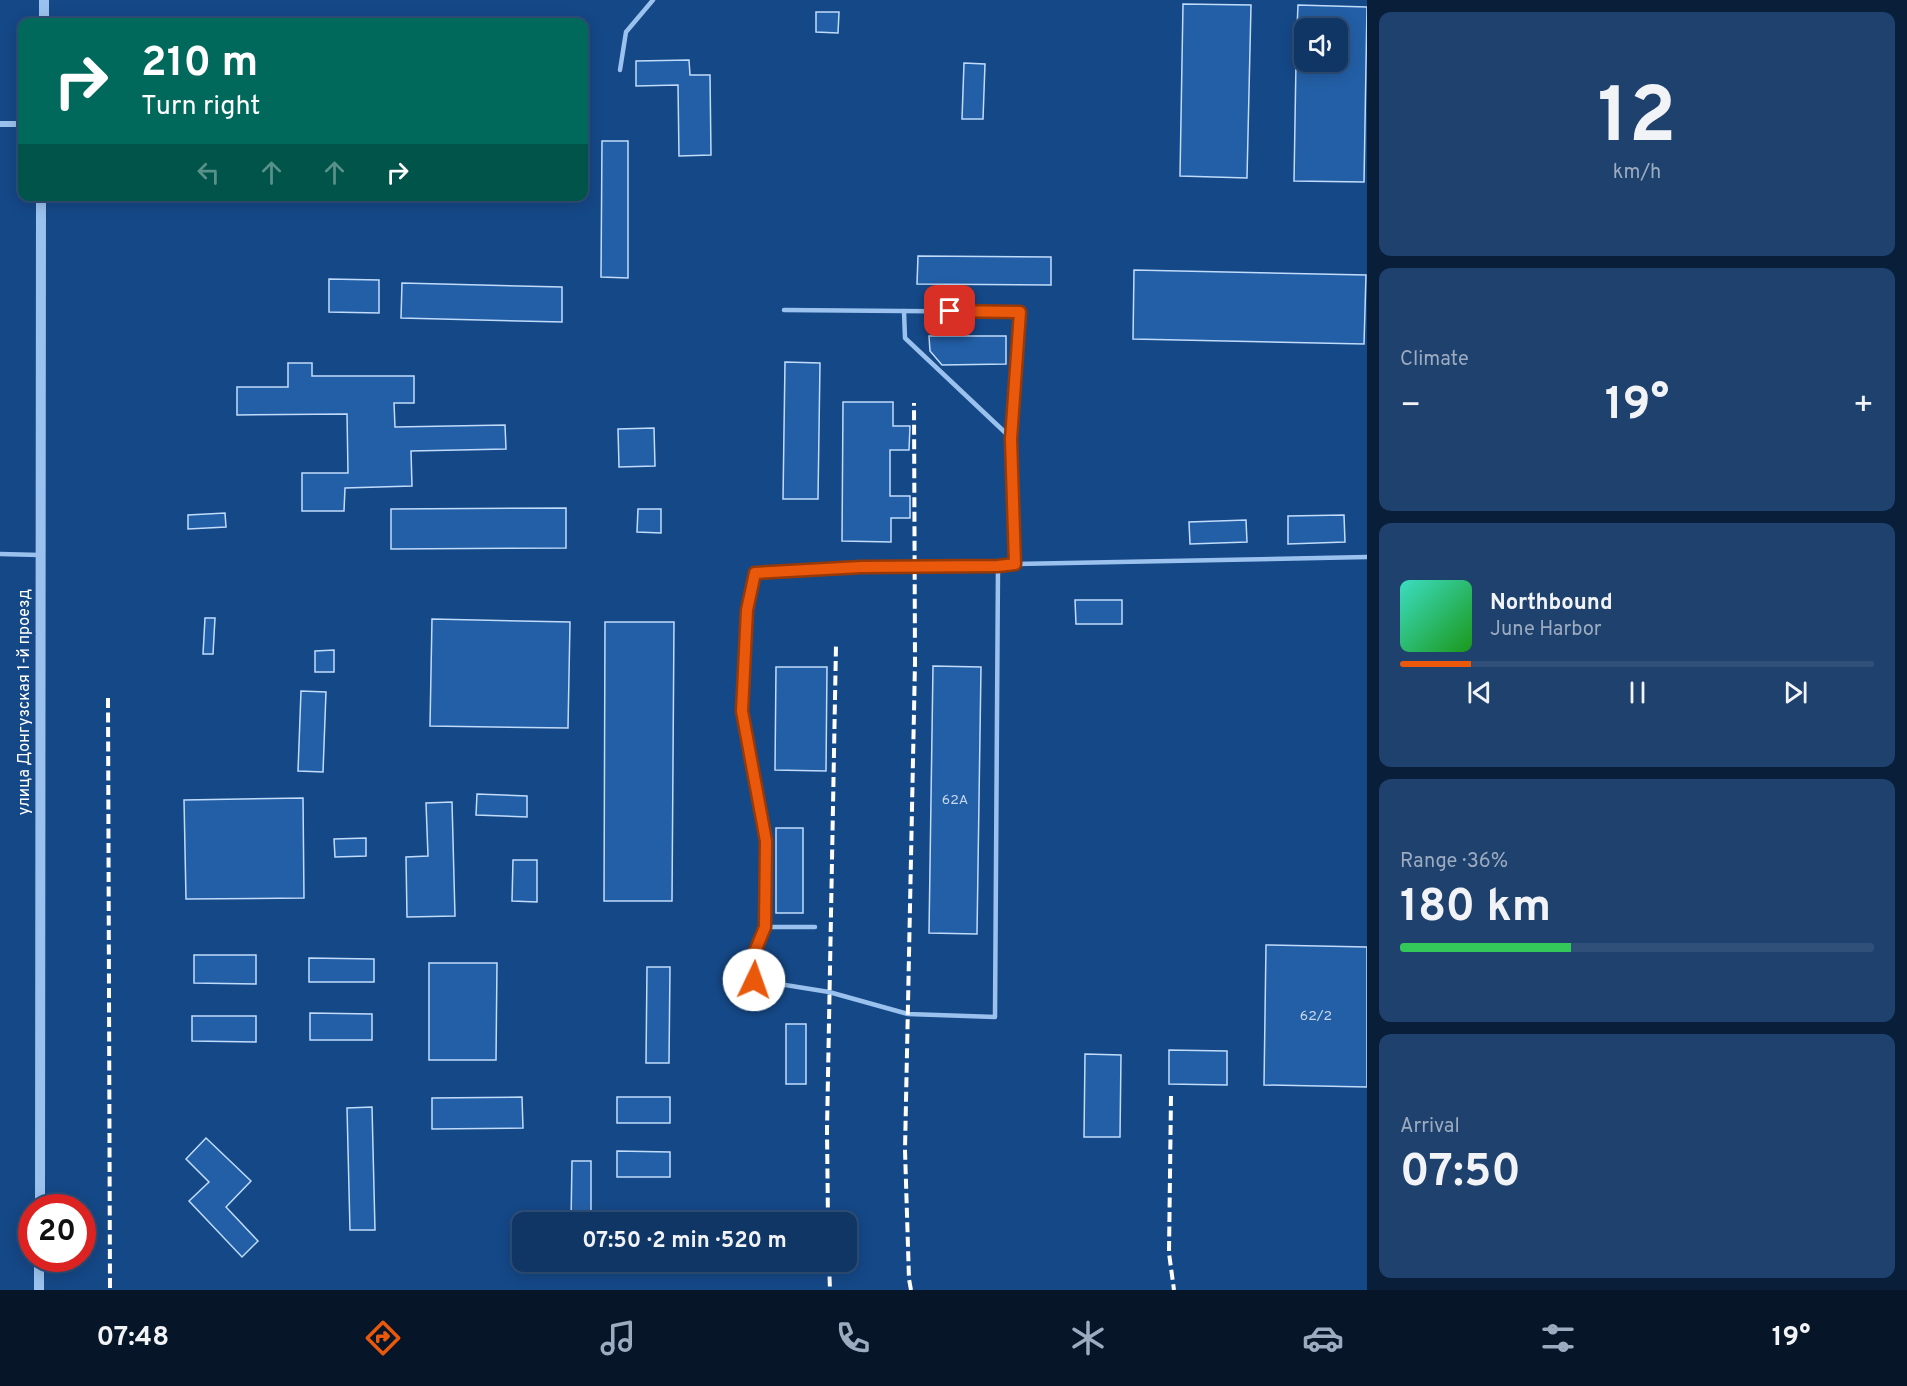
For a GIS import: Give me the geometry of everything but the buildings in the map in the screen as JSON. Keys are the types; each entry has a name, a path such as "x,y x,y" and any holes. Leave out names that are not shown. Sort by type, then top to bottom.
{"street":[{"path":"44,0 44,18"},
{"path":"0,124 18,124"},
{"name":"улица Донгузская 1-й проезд","path":"39,1194 41,201"},
{"path":"39,1272 39,1290"}],"lane":[{"path":"620,70 626,32 653,0"},
{"path":"784,310 1020,312 1011,439 1015,564"},
{"path":"904,311 905,338 1011,439"},
{"path":"0,554 40,555"},
{"path":"998,566 995,1017 908,1014 829,992 754,980 754,954 765,927 766,841 742,711 747,610 755,573 861,567 1367,557"},
{"path":"765,927 815,927"}],"railway":[{"path":"911,1290 905,1150 915,663 914,403"},
{"path":"828,1212 827,1130 836,645"},
{"path":"108,698 110,1290"},
{"path":"1171,1096 1169,1253 1174,1290"},
{"path":"829,1272 830,1290"}],"route":[{"path":"754,980 754,954 765,927 766,841 742,711 747,610 755,573 861,567 1015,564 1011,439 1020,312 950,311"}]}
